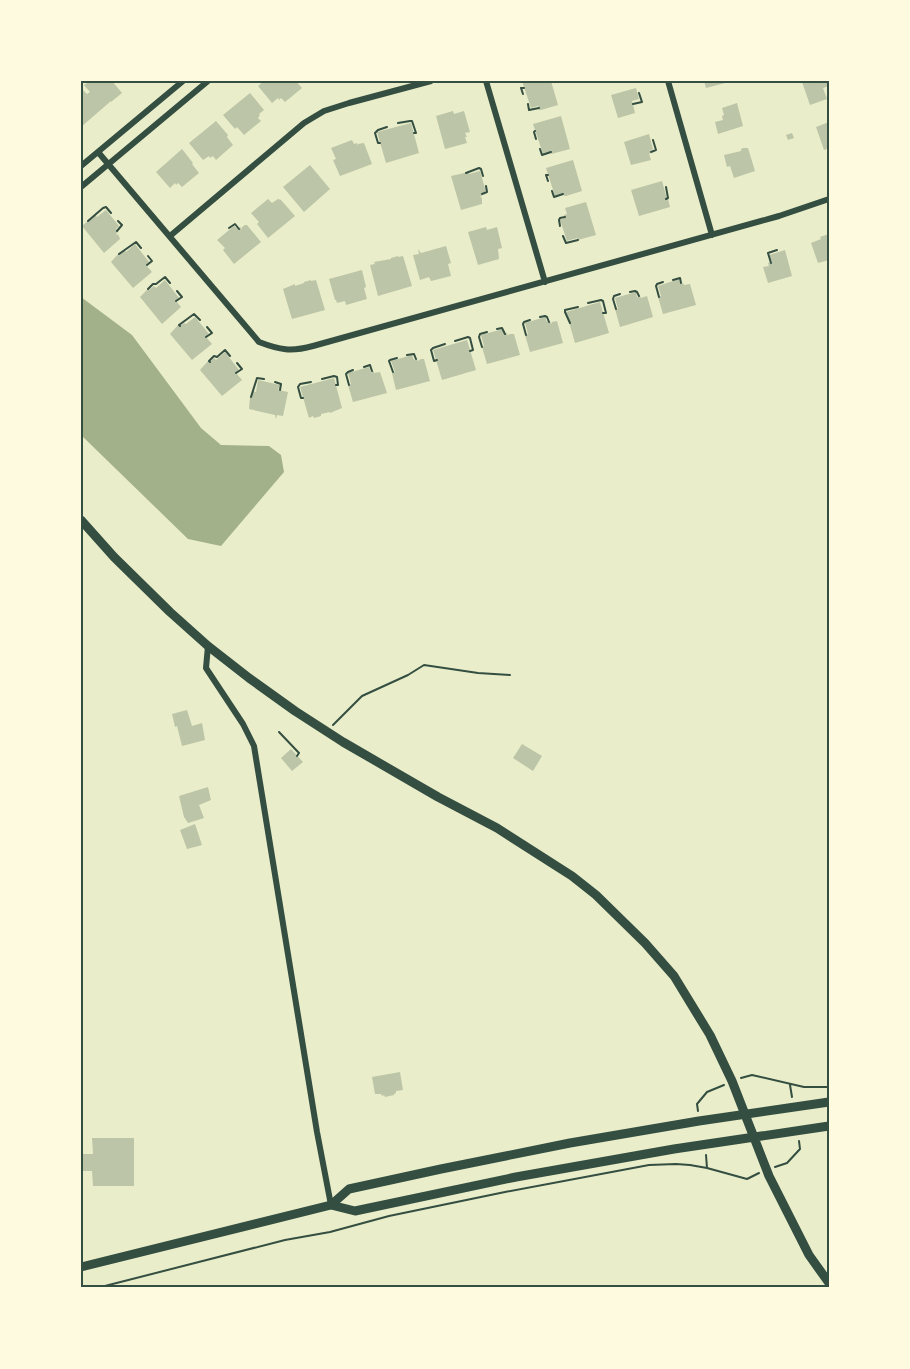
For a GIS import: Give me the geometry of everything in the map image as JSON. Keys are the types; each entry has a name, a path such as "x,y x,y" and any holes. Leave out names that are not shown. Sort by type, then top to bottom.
{"main road":[{"path":"81,519 114,557 170,612 249,678 327,732 528,846 597,895 645,943 674,976 710,1035 745,1114 768,1176 809,1255 829,1283"},
{"path":"83,1266 331,1205 350,1189 361,1186 570,1143 829,1102"},
{"path":"331,1205 355,1211 516,1177 674,1149 829,1126"}],"street":[{"path":"81,166 183,81"},
{"path":"81,187 208,81"},
{"path":"170,236 304,123 324,111 431,81"},
{"path":"486,81 545,282"},
{"path":"668,81 712,235"},
{"path":"98,152 260,342 282,350 302,349 545,282 779,216 829,199"},
{"path":"208,646 206,668 243,724 254,746 331,1205"}],"path":[{"path":"523,94 522,88 524,88"},
{"path":"633,104 642,102 639,93"},
{"path":"528,104 529,110 539,108"},
{"path":"398,123 412,121 416,133 414,133"},
{"path":"380,143 375,133 387,127"},
{"path":"536,131 534,132 536,139"},
{"path":"651,152 656,150 653,140"},
{"path":"540,149 542,155 551,152"},
{"path":"466,173 479,168 483,176"},
{"path":"548,175 546,175 548,181"},
{"path":"482,194 487,192 486,186"},
{"path":"666,187 668,198 666,199"},
{"path":"552,191 554,197 563,194"},
{"path":"88,221 103,208 106,207 111,213"},
{"path":"560,226 560,218 565,217"},
{"path":"117,231 122,225 118,221"},
{"path":"229,228 235,224 239,229"},
{"path":"563,236 568,243 578,240"},
{"path":"119,254 136,242 141,248"},
{"path":"771,263 768,252 777,250"},
{"path":"147,266 152,261 148,256"},
{"path":"148,289 165,277 170,283"},
{"path":"673,280 680,278 681,283"},
{"path":"659,297 656,286 663,282"},
{"path":"176,301 182,297 177,291"},
{"path":"630,292 635,291 639,296"},
{"path":"616,309 613,299 614,296 620,294"},
{"path":"588,303 603,301 606,313 603,313"},
{"path":"570,323 565,310 578,307"},
{"path":"180,326 194,314 200,320"},
{"path":"540,317 546,316 549,322"},
{"path":"526,335 523,324 530,320"},
{"path":"206,337 212,333 207,327"},
{"path":"497,329 502,328 505,334"},
{"path":"482,347 479,337 480,334 487,332"},
{"path":"455,341 470,338 473,350 470,351"},
{"path":"436,360 434,361 433,348 445,344"},
{"path":"210,362 214,356 217,357 225,350 230,356"},
{"path":"407,355 414,354 416,359"},
{"path":"393,372 389,362 397,358"},
{"path":"236,373 242,369 237,363"},
{"path":"364,367 370,365 372,372"},
{"path":"349,385 346,374 353,370"},
{"path":"322,379 334,375 337,377 338,385 336,385"},
{"path":"251,397 257,378 264,379"},
{"path":"274,382 281,384 280,390"},
{"path":"303,398 298,387 300,384 311,382"},
{"path":"327,732 363,696 424,665 510,675"},
{"path":"279,732 299,753 297,756"},
{"path":"742,1077 752,1075 790,1085 829,1087"},
{"path":"790,1085 793,1099"},
{"path":"698,1109 697,1104 706,1092 716,1088"},
{"path":"781,1165 787,1163 800,1149 800,1143"},
{"path":"705,1153 707,1168"},
{"path":"97,1288 389,1216 649,1165 676,1164 707,1168 747,1179 754,1175"}],"shaded area":[{"path":"81,297 132,335 201,428 221,445 269,446 281,455 284,472 221,546 188,539 81,435"}],"building":[{"path":"90,81 112,81 122,93 81,127 81,88 87,94 90,92 84,85"},
{"path":"264,81 296,81 302,88 285,102 278,98 272,103 258,86"},
{"path":"522,81 551,81 558,105 541,110 538,106 531,108"},
{"path":"704,81 728,81 729,82 706,88"},
{"path":"827,81 829,86 823,88 827,99 810,105 802,82"},
{"path":"636,88 639,99 632,101 635,113 618,118 611,95"},
{"path":"250,93 264,110 259,114 258,118 261,121 244,135 237,127 235,129 223,115"},
{"path":"737,103 743,126 718,134 715,122 723,120 722,108"},
{"path":"453,111 454,114 464,111 470,132 465,133 467,143 445,149 436,116"},
{"path":"561,116 570,149 543,154 533,124"},
{"path":"216,121 233,145 216,160 213,156 210,158 209,156 203,160 189,143"},
{"path":"829,122 829,148 824,150 816,127"},
{"path":"411,123 419,153 386,163 377,132"},
{"path":"792,133 794,138 788,140 786,135"},
{"path":"649,134 653,149 649,154 651,160 631,165 624,142"},
{"path":"352,140 358,146 364,143 372,164 340,176 331,148"},
{"path":"743,148 748,148 755,171 734,178 730,166 727,167 724,155 741,151"},
{"path":"182,149 199,173 182,187 175,183 170,188 156,172"},
{"path":"573,160 582,191 566,196 563,193 555,196 546,168"},
{"path":"310,165 330,189 304,212 283,187"},
{"path":"480,171 486,192 481,193 482,204 461,210 451,176"},
{"path":"662,181 670,207 639,216 631,190"},
{"path":"268,199 272,203 278,199 281,200 295,216 268,238 251,213"},
{"path":"586,202 596,235 567,241 560,220 567,214 565,208"},
{"path":"106,210 119,226 116,234 120,239 104,253 82,226 95,215 97,217"},
{"path":"245,225 261,242 234,264 223,250 225,248 217,240 234,226 242,229"},
{"path":"486,227 487,230 497,227 502,248 498,249 499,259 478,265 468,232"},
{"path":"829,234 829,260 818,263 811,243"},
{"path":"135,244 149,262 146,265 152,272 133,288 111,262 119,253 125,250 126,252"},
{"path":"446,246 451,263 448,264 451,276 431,281 429,277 420,280 413,255 419,254 418,249 421,253"},
{"path":"785,250 792,276 768,283 763,267 769,266 768,263 772,262 769,255"},
{"path":"403,256 412,286 378,296 370,265"},
{"path":"362,270 367,299 346,305 345,301 337,303 329,279"},
{"path":"679,279 680,284 690,284 696,305 663,314 658,297 661,296 658,286"},
{"path":"165,280 179,298 176,301 181,307 162,324 140,297 148,289 154,286 156,288"},
{"path":"316,280 325,310 292,319 283,289"},
{"path":"636,292 637,297 647,296 653,317 620,327 615,309 618,309 615,298"},
{"path":"600,302 609,333 575,343 566,312"},
{"path":"195,317 209,334 206,337 212,344 192,360 170,334 178,325 179,327 186,324"},
{"path":"545,317 551,324 557,321 563,343 530,352 525,335 528,334 525,323"},
{"path":"503,329 504,334 507,333 508,336 514,334 520,355 487,364 481,335"},
{"path":"467,340 476,370 442,380 433,350"},
{"path":"225,352 239,370 236,373 242,380 222,396 200,370 208,361 214,358 216,360"},
{"path":"412,355 414,360 424,359 430,381 396,390 392,373 395,372 391,361"},
{"path":"369,367 371,372 380,372 387,393 353,402 348,385 351,384 348,373"},
{"path":"334,378 342,408 309,418 300,387"},
{"path":"258,380 280,385 278,390 288,392 283,416 277,415 276,419 275,415 249,409 250,397 253,391 256,392"},
{"path":"187,710 192,726 202,723 205,740 182,746 172,714"},
{"path":"522,744 542,756 533,771 513,758"},
{"path":"291,749 303,762 292,771 281,758"},
{"path":"208,787 211,800 199,805 204,818 188,823 184,817 179,796"},
{"path":"195,824 202,845 187,849 180,830"},
{"path":"400,1072 403,1090 385,1097 375,1094 372,1077"},
{"path":"92,1138 134,1138 134,1186 93,1186 92,1171 81,1171 81,1154 93,1154"}]}
